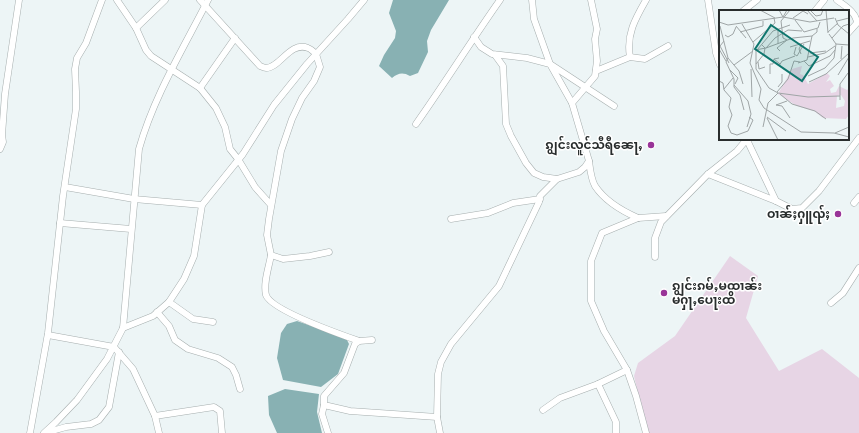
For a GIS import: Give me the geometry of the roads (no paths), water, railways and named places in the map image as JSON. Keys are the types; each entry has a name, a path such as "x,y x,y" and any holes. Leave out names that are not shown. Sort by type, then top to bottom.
{"street":[{"path":"0,149 2,142 3,93 19,0"},
{"path":"30,433 48,335 64,187 76,109 74,69 77,58 86,43 102,0"},
{"path":"117,0 136,28 146,50 151,56 200,88 216,108 225,127 230,149 255,187 271,204"},
{"path":"136,28 165,0"},
{"path":"200,0 206,3 260,66 266,68 272,66 287,53 298,47 307,48 316,54 320,67 314,81 302,98 292,119 282,151 271,204 267,236 270,255 265,288 266,297 274,304 292,315 359,341 372,340"},
{"path":"123,328 157,312 169,302 184,279 194,256 202,205 238,159 274,105 316,54 364,0"},
{"path":"416,124 500,0"},
{"path":"532,0 534,19 550,64 572,103 589,161 591,176 595,185 605,197 623,212 638,218"},
{"path":"572,103 594,76 596,71 597,62 595,39 597,29 591,0"},
{"path":"630,57 628,46 631,29 646,0"},
{"path":"708,0 716,53 719,62"},
{"path":"744,10 757,0"},
{"path":"816,10 824,0"},
{"path":"837,0 852,12 856,18 857,23 849,31"},
{"path":"44,433 77,400 107,359 123,328 139,149 146,126 171,69 206,3"},
{"path":"713,30 719,27"},
{"path":"474,37 481,47 492,54 527,58 550,64 614,106"},
{"path":"200,88 236,38"},
{"path":"596,71 630,57 645,59 668,46"},
{"path":"495,55 503,66 506,124 526,163 534,173 543,177 557,179 579,172 586,167 589,161"},
{"path":"708,174 776,201 792,209 802,208 819,191 859,138"},
{"path":"656,257 655,238 661,222 708,174 747,140 776,201"},
{"path":"440,433 438,417 438,374 441,362 451,344 499,286 540,196 557,179"},
{"path":"64,187 134,200 202,205"},
{"path":"854,203 859,197"},
{"path":"451,219 488,213 513,204 540,198"},
{"path":"646,433 627,370 604,330 592,301 591,261 602,233 638,218 666,216"},
{"path":"60,223 131,229"},
{"path":"270,255 283,259 329,252"},
{"path":"831,303 843,293 859,268"},
{"path":"169,302 192,319 213,322"},
{"path":"157,312 169,326 175,340 188,349 218,358 232,367 240,389"},
{"path":"48,335 114,347 133,369 155,416 159,433"},
{"path":"328,433 322,414 324,396 344,373 355,344 359,341"},
{"path":"44,433 66,427 91,424 99,420 109,407 119,352"},
{"path":"543,410 560,398 598,384 627,370"},
{"path":"598,384 616,422 616,433"},
{"path":"324,405 350,411 438,417"},
{"path":"155,416 214,407 220,412 222,433"}],"water":[{"path":"393,0 449,0 431,30 427,41 428,52 418,73 410,76 401,74 392,78 379,66 395,38 396,31 389,13"},
{"path":"297,321 346,338 349,344 338,374 321,387 283,380 277,358 281,333 287,324"},
{"path":"285,389 319,394 317,412 322,433 277,433 269,415 268,396"}],"place":[{"name":"ၵျွင်းလူင်သီရီၼေႃႇ","path":"651,145"},
{"name":"ဝၢၼ်ႈႁူၺ်ႈ","path":"838,214"},
{"name":"ၵျွင်းၵမ်ႇမထၢၼ်း မႁႃႇပေႃးထိ","path":"664,293"}]}
